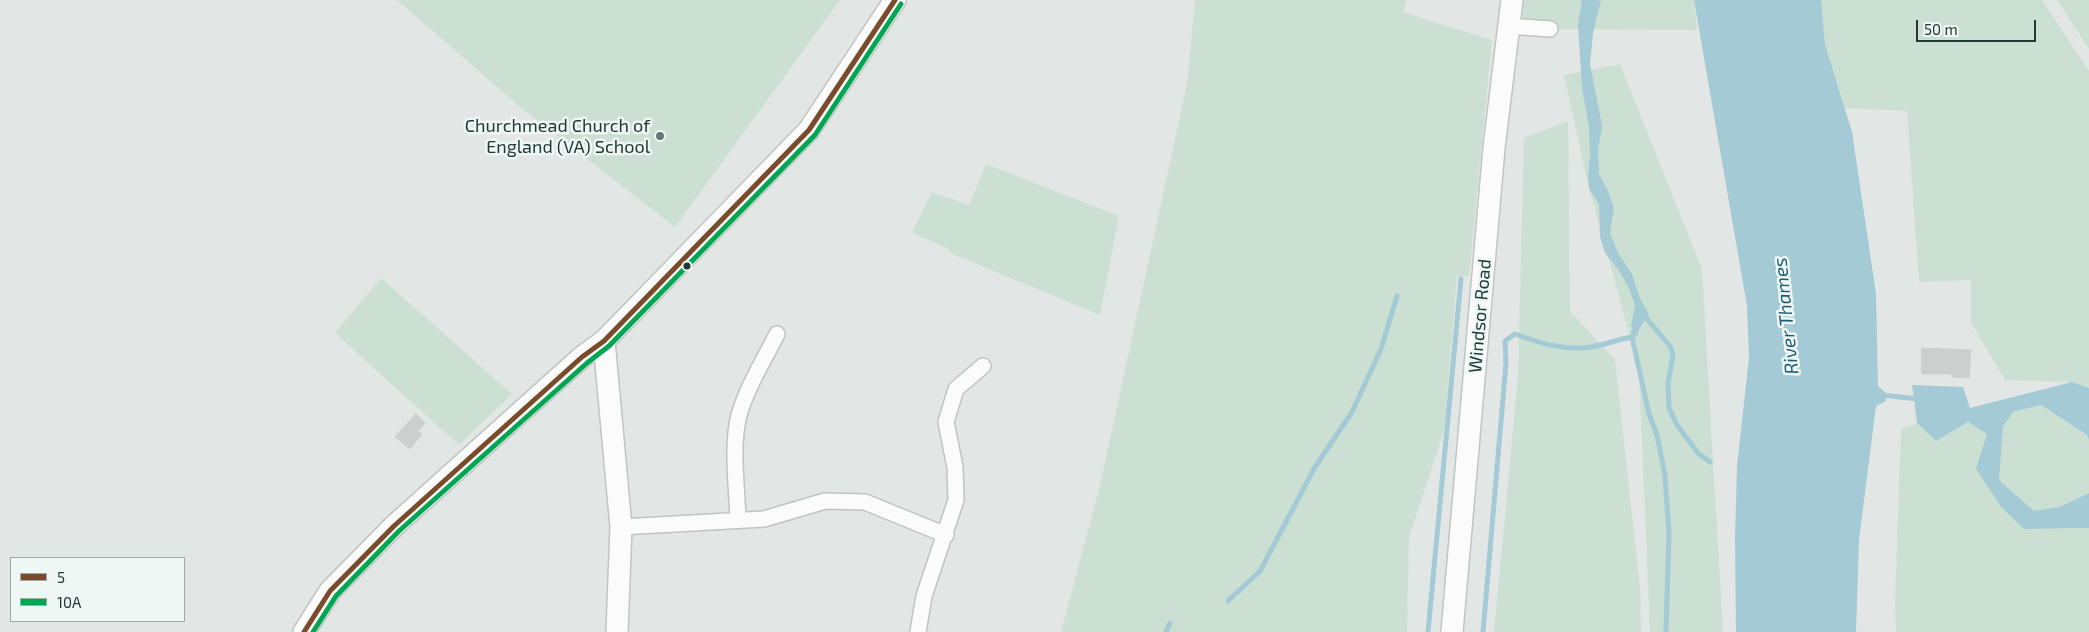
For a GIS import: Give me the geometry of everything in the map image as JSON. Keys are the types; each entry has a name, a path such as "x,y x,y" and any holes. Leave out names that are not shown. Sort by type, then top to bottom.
{"main road":[{"path":"304,632 330,591 394,526 582,357 604,341 809,130 895,0"},
{"name":"Windsor Road","path":"1452,632 1494,157 1512,0"},
{"path":"604,341 621,527 617,632"}],"street":[{"path":"1508,26 1550,29"},
{"path":"738,520 736,439 740,415 750,388 777,334"},
{"path":"918,632 924,596 946,535 956,500 955,467 946,422 956,389 983,366"},
{"path":"621,527 764,519 825,501 865,502 946,535"}],"green space":[{"name":"Churchmead Church of England (VA) School","path":"397,0 840,0 675,227 520,107"},
{"path":"1195,0 1407,0 1402,12 1492,40 1469,276 1457,276 1444,431 1409,537 1407,632 1061,632 1100,485 1187,84"},
{"path":"1511,0 1694,0 1697,30 1550,29 1508,26"},
{"path":"1821,0 2042,0 2089,71 2089,388 2072,382 2005,380 1971,323 1971,280 1919,282 1907,111 1845,108 1825,44"},
{"path":"2057,0 2089,0 2089,49"},
{"path":"1620,64 1702,269 1723,632 1650,632 1639,370 1587,180 1564,75"},
{"path":"1568,121 1570,311 1615,360 1640,588 1641,632 1494,632 1518,375 1524,138"},
{"path":"986,164 1119,216 1100,315 950,253 949,249 912,233 932,192 969,205"},
{"path":"381,278 512,394 459,445 335,333"},
{"path":"2041,405 2087,435 2089,440 2089,493 2059,507 2034,511 1999,480 2003,427 2013,412"},
{"path":"1968,422 1987,434 2002,508 2024,529 2089,528 2089,632 1896,632 1895,604 1901,429 1917,423 1936,441"}],"water":[{"path":"1582,0 1601,0 1593,33 1590,64 1602,126 1598,150 1599,174 1614,208 1610,233 1618,253 1632,274 1639,296 1649,315 1639,329 1637,337 1631,326 1635,305 1628,286 1618,269 1605,253 1600,237 1599,204 1589,189 1589,127 1582,88 1578,25"},
{"name":"River Thames","path":"1694,0 1821,0 1825,44 1852,132 1876,294 1878,386 1886,393 1886,401 1876,406 1859,540 1856,632 1736,632 1735,538 1737,466 1749,358 1747,306"},
{"path":"2072,382 2089,388 2089,440 2087,435 2041,405 2013,412 2003,427 1999,480 2034,511 2059,507 2089,493 2089,528 2024,529 2002,508 1976,469 1987,434 1968,422 1936,441 1917,423 1912,385 1963,387 1970,408"}],"building":[{"path":"1922,348 1971,350 1969,378 1952,377 1952,374 1922,374"},
{"path":"416,414 425,423 418,431 422,434 410,449 395,437"}],"waterway":[{"path":"1428,632 1461,279"},
{"path":"1228,601 1260,571 1315,467 1352,412 1381,349 1397,296"},
{"path":"1647,319 1670,346 1673,355 1668,383 1669,408 1677,425 1698,453 1710,462"},
{"path":"1634,331 1632,337 1649,414 1657,435 1665,476 1669,533 1666,632"},
{"path":"1483,632 1506,363 1505,341 1515,334 1552,345 1581,348 1632,337"},
{"path":"1882,395 1918,399"},
{"path":"1166,632 1170,623"}],"transit line":[{"name":"5","path":"304,632 330,591 394,526 582,357 604,341 809,130 895,0"},
{"name":"10A","path":"313,632 336,596 399,531 587,363 609,346 815,135 901,4"}],"place":[{"name":"Churchmead Church of England (VA) School","path":"660,136"}]}
